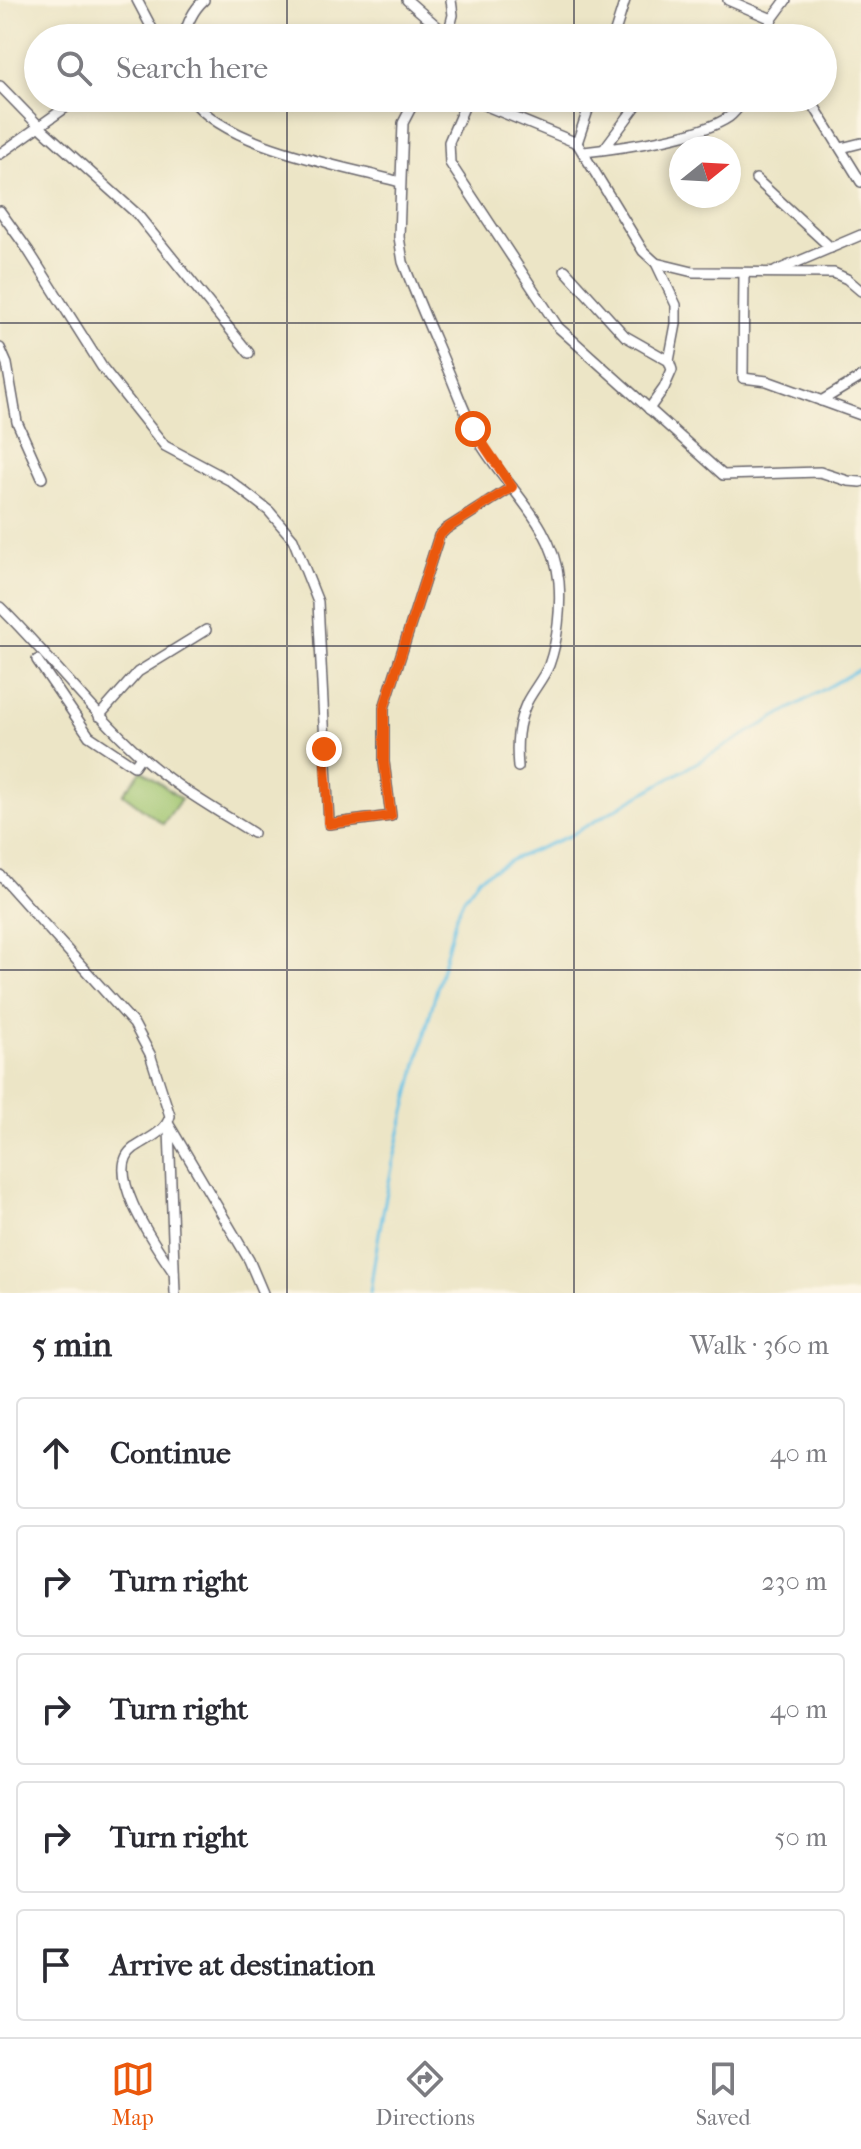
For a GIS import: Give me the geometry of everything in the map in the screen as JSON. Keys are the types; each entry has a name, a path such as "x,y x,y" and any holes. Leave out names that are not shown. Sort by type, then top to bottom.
{"street":[{"path":"137,0 150,24"},
{"path":"189,24 196,8 204,0"},
{"path":"407,0 434,24"},
{"path":"451,0 451,24"},
{"path":"617,24 625,0"},
{"path":"728,0 772,19"},
{"path":"770,24 786,0"},
{"path":"0,86 24,111"},
{"path":"25,112 137,214 249,353"},
{"path":"0,154 59,112"},
{"path":"202,112 259,143 400,182"},
{"path":"409,112 403,123 400,182 399,237 403,262 473,429 536,518 550,545 559,580 560,602 549,665 528,701 520,723 516,743 518,767"},
{"path":"462,112 449,142 448,156 453,169 550,317 567,336 723,475 820,472 861,482"},
{"path":"502,112 577,143 643,251 656,263 676,305 669,361 672,370 649,409"},
{"path":"577,143 587,112"},
{"path":"604,149 632,112"},
{"path":"584,152 627,147 718,123 733,112"},
{"path":"818,112 861,182"},
{"path":"841,148 861,143"},
{"path":"756,179 831,248"},
{"path":"0,211 102,367 165,446 229,480 269,511 293,539 318,602 329,824 391,816 384,762 384,708 439,536 512,487"},
{"path":"769,273 861,235"},
{"path":"656,263 693,272 834,273 861,291"},
{"path":"565,270 625,336 669,361"},
{"path":"744,273 743,378 767,381 861,415"},
{"path":"0,348 7,364 20,429 42,478"},
{"path":"821,401 861,377"},
{"path":"0,607 73,683 99,716 141,756 199,800 253,833"},
{"path":"99,716 138,672 206,630"},
{"path":"37,660 89,736 134,766 141,756"},
{"path":"0,875 134,1024 150,1054 170,1116 175,1293"},
{"path":"168,1123 156,1135 130,1151 123,1161 123,1175 146,1230 174,1273"},
{"path":"168,1123 249,1260 263,1293"}],"green space":[{"path":"142,770 181,799 163,824 123,794"}],"waterway":[{"path":"370,1293 396,1151 431,1009 456,916 464,898 480,877 513,859 569,836 861,668"}],"route":[{"path":"324,749 329,824 391,816 384,762 384,708 439,536 512,487 473,429"}]}
